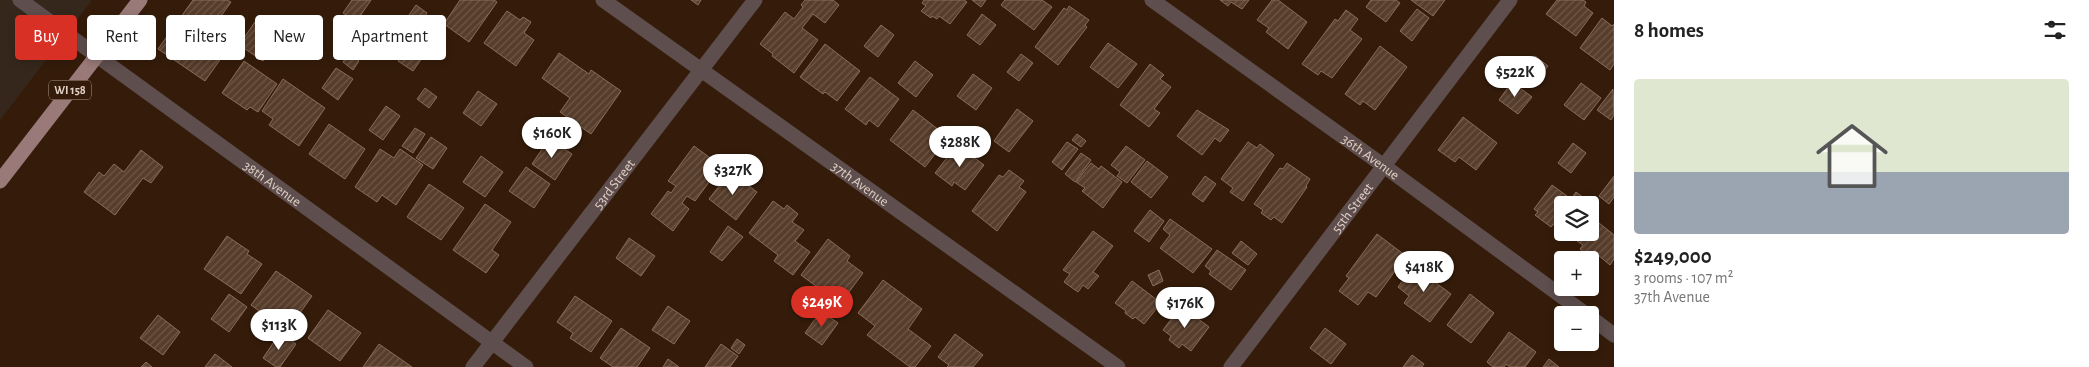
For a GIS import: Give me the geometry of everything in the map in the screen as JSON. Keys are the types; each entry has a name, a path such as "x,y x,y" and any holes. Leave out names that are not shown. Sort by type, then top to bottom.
{"main road":[{"name":"WI 158","path":"128,15 140,0"},
{"name":"WI 158","path":"0,181 94,60"}],"street":[{"name":"38th Avenue","path":"20,0 87,49"},
{"name":"37th Avenue","path":"603,0 1118,367"},
{"name":"53rd Street","path":"473,367 755,0"},
{"name":"36th Avenue","path":"1152,0 1384,166 1575,306"},
{"name":"55th Street","path":"1231,367 1510,0"},
{"name":"38th Avenue","path":"103,60 526,367"},
{"path":"1599,324 1614,335"}],"shaded area":[{"path":"0,0 92,0 77,20 77,15 15,15 15,60 46,60 0,120"}],"building":[{"path":"193,0 227,0 231,2 222,15 182,15"},
{"path":"352,0 371,0 361,15 346,15 343,13"},
{"path":"460,0 494,0 497,2 469,42 446,25 446,21"},
{"path":"691,0 701,0 698,5"},
{"path":"805,0 833,0 839,5 825,23 813,14 802,28 818,40 794,73 760,44 785,12 794,19 803,7 801,5"},
{"path":"924,0 964,0 967,2 950,24 939,16 937,19 932,16 931,18 921,11 926,6 922,3"},
{"path":"972,0 986,0 981,7"},
{"path":"1005,0 1042,0 1052,7 1034,30 1001,5"},
{"path":"1220,0 1249,0 1242,9 1231,2 1228,6"},
{"path":"1272,0 1278,0 1307,22 1288,49 1266,32 1269,28 1257,20"},
{"path":"1371,0 1396,0 1400,3 1386,22 1366,7"},
{"path":"1411,0 1445,0 1433,16"},
{"path":"1557,0 1583,0 1586,2 1584,6 1593,13 1576,36 1546,14"},
{"path":"416,5 427,13 426,15 409,15"},
{"path":"1069,6 1089,20 1085,25 1087,27 1058,65 1035,47 1064,8 1067,10"},
{"path":"1417,9 1429,18 1412,41 1400,31"},
{"path":"1346,10 1358,19 1350,30 1362,39 1332,78 1321,71 1318,75 1302,64 1335,19 1338,21"},
{"path":"507,11 520,20 523,17 531,22 524,33 534,40 516,66 484,43"},
{"path":"982,14 996,25 980,45 967,35"},
{"path":"1602,18 1612,26 1614,24 1614,64 1610,70 1580,48"},
{"path":"255,22 255,56 245,49 245,36"},
{"path":"881,25 894,35 878,57 864,46"},
{"path":"166,38 166,54 158,49"},
{"path":"1108,43 1137,64 1118,88 1090,67"},
{"path":"825,44 860,71 837,101 825,92 823,94 800,77"},
{"path":"1380,46 1407,67 1375,110 1363,101 1360,105 1345,94"},
{"path":"559,53 589,74 591,70 621,91 591,134 560,112 570,98 542,78"},
{"path":"1021,54 1033,63 1019,81 1007,72"},
{"path":"1535,56 1548,66 1532,87 1514,73 1523,61 1528,65"},
{"path":"174,60 220,60 205,81"},
{"path":"344,60 359,61 353,70 343,62"},
{"path":"399,60 421,60 413,71"},
{"path":"244,61 277,84 258,112 250,107 247,110 222,93"},
{"path":"915,61 933,75 916,97 898,83"},
{"path":"1150,64 1164,75 1160,79 1171,87 1154,109 1160,113 1149,127 1120,105"},
{"path":"336,68 353,79 338,100 322,88"},
{"path":"973,74 992,88 976,110 957,96"},
{"path":"870,77 899,99 878,127 869,120 866,125 845,109"},
{"path":"283,79 325,108 299,146 269,125 273,119 262,111"},
{"path":"1512,82 1532,97 1518,114 1499,100"},
{"path":"1581,83 1601,98 1584,120 1564,105"},
{"path":"425,88 437,97 429,108 417,99"},
{"path":"1613,89 1614,115 1611,120 1597,110"},
{"path":"478,91 497,104 481,126 463,113"},
{"path":"386,106 400,116 383,140 369,130"},
{"path":"1017,109 1033,121 1009,152 994,141"},
{"path":"913,110 948,137 925,167 890,140"},
{"path":"1197,110 1229,130 1220,142 1215,138 1202,155 1177,136"},
{"path":"1463,117 1497,143 1476,170 1459,157 1455,162 1438,150"},
{"path":"329,124 365,149 345,179 309,154"},
{"path":"415,128 425,134 413,153 402,146"},
{"path":"1077,134 1086,141 1081,147 1072,140"},
{"path":"431,137 447,148 433,169 416,158"},
{"path":"549,139 572,154 555,180 532,164"},
{"path":"1067,142 1078,149 1062,170 1052,162"},
{"path":"1248,142 1257,148 1260,144 1274,155 1243,201 1230,192 1233,188 1221,179"},
{"path":"1573,143 1586,153 1571,173 1558,163"},
{"path":"957,145 984,165 965,190 954,182 952,186 935,173"},
{"path":"694,146 721,166 695,201 687,196 682,203 689,209 673,231 651,214 668,191 671,193 676,186 668,181"},
{"path":"1126,146 1145,160 1127,183 1117,176 1120,172 1111,165"},
{"path":"380,149 394,158 400,149 423,165 396,205 382,195 377,202 355,187"},
{"path":"141,150 163,167 151,183 143,178 115,215 84,192 99,172 104,176 114,164 124,172"},
{"path":"1081,153 1091,160 1075,182 1065,174"},
{"path":"481,156 503,172 485,197 463,182"},
{"path":"1147,161 1168,177 1151,198 1131,182"},
{"path":"1091,163 1099,169 1101,166 1122,182 1103,208 1082,191 1085,188 1076,182"},
{"path":"1287,163 1310,179 1307,187 1282,223 1274,217 1271,220 1261,213 1263,210 1254,204 1280,168 1283,169"},
{"path":"526,167 550,184 534,208 509,191"},
{"path":"1009,170 1024,181 1019,187 1026,192 997,231 972,211 999,175 1003,177"},
{"path":"730,172 757,192 736,220 709,199"},
{"path":"1205,176 1216,184 1203,202 1192,194"},
{"path":"1614,176 1614,197 1609,204 1599,196"},
{"path":"429,184 464,208 441,240 407,217"},
{"path":"1552,185 1567,196 1554,196 1554,224 1551,227 1535,215 1538,212 1534,209"},
{"path":"1576,192 1581,196 1573,196"},
{"path":"773,201 784,209 787,205 798,214 792,222 804,230 795,241 810,252 793,275 774,261 778,255 749,233"},
{"path":"485,204 511,222 492,250 499,255 486,273 453,250"},
{"path":"1150,210 1164,221 1149,242 1134,231"},
{"path":"1170,219 1212,249 1193,273 1160,248 1170,235 1163,229"},
{"path":"1599,223 1614,235 1614,259 1610,265 1599,256 1599,251 1583,251 1580,249 1583,245 1577,241 1599,241"},
{"path":"728,226 743,237 722,261 710,252"},
{"path":"1093,231 1113,246 1093,272 1099,276 1088,289 1083,285 1078,292 1064,282 1070,274 1063,270"},
{"path":"1377,234 1406,256 1376,297 1368,292 1358,305 1339,291 1349,278 1346,276"},
{"path":"227,236 249,251 247,254 262,264 241,294 204,269"},
{"path":"629,238 655,256 641,276 616,258"},
{"path":"828,239 850,256 847,261 863,273 840,304 801,275"},
{"path":"1241,241 1257,254 1248,265 1232,253"},
{"path":"1217,250 1246,270 1231,290 1209,274 1211,271 1205,266"},
{"path":"1415,264 1438,281 1436,283 1451,294 1430,322 1404,303 1409,296 1398,287"},
{"path":"1159,270 1163,281 1153,286 1148,275"},
{"path":"276,271 312,296 287,331 251,305"},
{"path":"883,280 922,309 908,329 931,346 915,367 910,367 867,335 875,326 858,313"},
{"path":"1132,281 1161,303 1144,324 1135,317 1133,319 1115,303"},
{"path":"229,294 247,307 229,332 211,319"},
{"path":"1470,294 1494,313 1471,343 1447,325"},
{"path":"575,296 612,321 591,352 570,338 573,333 557,322"},
{"path":"668,306 690,321 674,344 652,330"},
{"path":"1181,306 1209,327 1191,351 1182,344 1179,348 1169,340 1171,336 1163,330"},
{"path":"328,310 361,333 340,361 308,338"},
{"path":"821,311 838,323 822,345 805,333"},
{"path":"158,315 180,332 163,355 140,338"},
{"path":"621,328 650,348 637,367 613,367 600,358"},
{"path":"1325,328 1346,344 1331,364 1310,348"},
{"path":"1509,332 1536,352 1525,367 1510,367 1506,364 1504,367 1493,367 1487,362"},
{"path":"280,333 296,344 280,367 276,367 263,358"},
{"path":"955,334 983,355 973,367 947,367 949,365 938,357"},
{"path":"737,339 745,345 739,354 731,348"},
{"path":"379,344 412,367 363,367"},
{"path":"721,344 738,356 730,367 705,367"},
{"path":"215,354 232,367 205,367"},
{"path":"1412,355 1424,364 1422,367 1403,367"},
{"path":"668,359 679,367 663,367"},
{"path":"1549,359 1559,367 1543,367"},
{"path":"146,362 152,367 141,367"}]}
